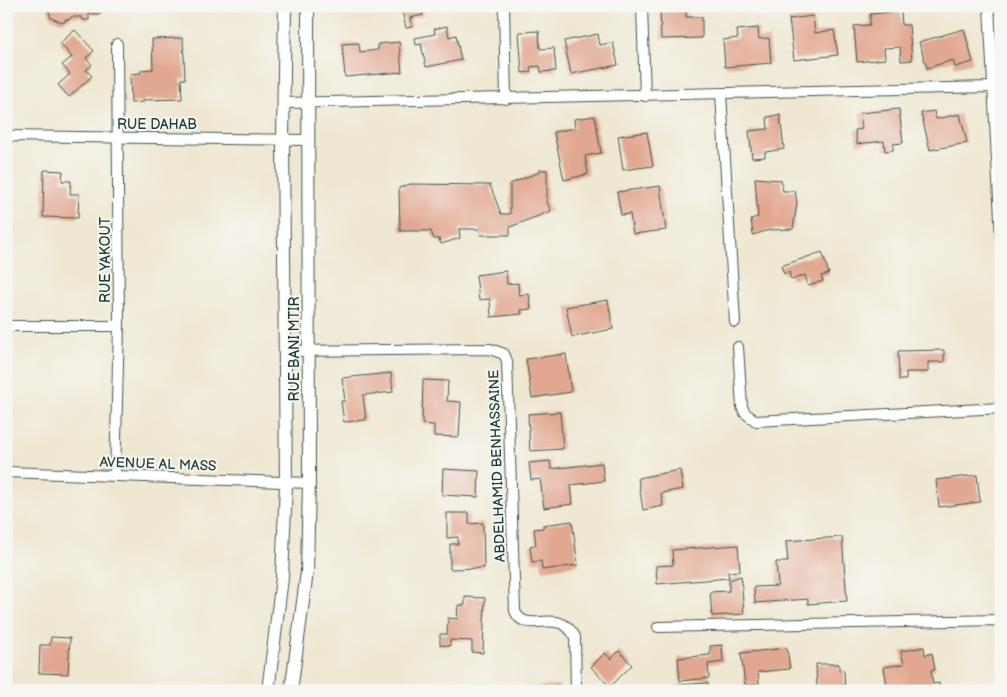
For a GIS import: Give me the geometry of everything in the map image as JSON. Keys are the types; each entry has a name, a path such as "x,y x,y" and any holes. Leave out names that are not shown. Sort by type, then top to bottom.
{"street":[{"name":"RUE BANI MTIR","path":"268,691 282,578 286,484 283,139 285,6"},
{"name":"RUE BANI MTIR","path":"291,691 307,572 309,483 308,6"},
{"path":"504,6 506,99"},
{"path":"642,6 646,96"},
{"path":"989,6 1001,238"},
{"name":"RUE YAKOUT","path":"115,476 119,326 117,44"},
{"path":"284,103 992,87"},
{"path":"721,94 735,322"},
{"name":"RUE DAHAB","path":"6,136 307,140"},
{"path":"6,326 119,326"},
{"path":"738,347 742,407 745,414 756,421 1001,408"},
{"name":"ABDELHAMID BENHASSAINE","path":"286,352 490,349 504,354 507,361 515,611 519,619 526,622 556,621 566,625 571,630 574,637 576,691"},
{"name":"AVENUE AL MASS","path":"6,472 286,484 309,483"},
{"path":"658,627 1001,620"}],"building":[{"path":"47,6 101,6 101,14 89,14 89,20 83,20 82,17 71,17 69,20 65,19 65,22 61,22 51,18"},
{"path":"401,6 421,6 423,15 410,18 412,27 406,28"},
{"path":"660,6 686,6 686,17 702,17 702,38 661,39"},
{"path":"901,11 902,25 909,25 912,60 901,61 900,47 884,48 885,59 857,62 854,26 870,25 870,14"},
{"path":"813,16 815,33 834,30 838,55 794,60 789,19"},
{"path":"447,26 449,37 456,35 461,60 426,67 421,44 416,45 415,38 435,34 434,29"},
{"path":"758,28 759,39 769,38 771,63 725,67 723,40 738,38 737,30"},
{"path":"964,29 973,62 955,67 953,60 927,68 919,42"},
{"path":"75,30 94,51 86,58 92,65 86,70 92,76 69,97 58,85 70,74 62,65 72,57 60,43"},
{"path":"539,31 540,49 554,48 556,71 541,72 540,66 530,67 531,72 522,73 519,32"},
{"path":"598,34 600,45 613,42 618,65 571,74 564,41"},
{"path":"183,38 185,79 181,79 182,99 144,100 144,102 131,103 130,74 141,73 141,70 153,69 152,39"},
{"path":"399,42 402,72 345,77 342,44 359,43 360,52 378,50 378,44"},
{"path":"899,109 903,143 893,144 893,150 885,151 884,141 857,144 855,130 862,129 860,113"},
{"path":"934,111 936,119 960,114 967,143 930,150 921,113"},
{"path":"780,115 784,149 765,152 765,157 752,158 749,131 768,129 767,117"},
{"path":"595,116 601,153 585,156 588,174 564,180 554,132 575,128 574,119"},
{"path":"647,132 653,166 623,170 618,136"},
{"path":"44,170 63,171 62,181 71,181 70,194 79,194 78,218 43,217"},
{"path":"539,170 547,170 547,202 551,211 510,227 510,235 481,235 479,229 459,229 460,238 441,244 439,239 434,239 431,231 400,231 399,188 410,184 490,185 501,214 510,214 510,184 539,172"},
{"path":"755,178 781,180 783,191 795,191 797,203 793,229 769,230 753,235 751,219 758,217"},
{"path":"660,186 666,230 633,234 630,214 621,215 617,192"},
{"path":"822,252 829,274 821,276 823,281 808,286 805,275 791,280 789,272 784,274 781,266"},
{"path":"506,271 507,284 518,283 519,295 529,294 531,309 521,310 522,314 491,317 490,299 479,300 476,275"},
{"path":"608,300 613,329 572,337 566,307"},
{"path":"944,350 944,362 928,362 928,372 906,372 906,380 899,380 898,351"},
{"path":"566,354 571,392 532,398 526,359"},
{"path":"391,373 393,392 363,395 366,420 344,422 341,401 345,401 342,378"},
{"path":"423,380 448,381 447,401 461,402 459,437 434,436 434,425 422,424"},
{"path":"560,412 563,449 530,451 528,414"},
{"path":"550,461 551,469 602,463 604,481 571,485 573,504 544,508 540,479 531,480 529,463"},
{"path":"443,469 479,471 478,497 442,495"},
{"path":"680,470 683,489 661,493 663,506 643,510 638,478"},
{"path":"977,475 980,502 939,507 936,480"},
{"path":"447,513 469,513 469,524 483,523 484,568 450,569 450,544 458,544 458,537 447,538"},
{"path":"572,521 578,565 542,570 541,561 532,562 530,546 536,545 534,529 543,528 543,525"},
{"path":"842,537 847,601 808,604 808,599 755,603 754,587 778,586 776,562 788,562 786,541"},
{"path":"738,545 740,571 728,572 729,578 657,584 656,566 673,565 672,550"},
{"path":"741,576 744,614 712,616 710,592 729,591 729,580"},
{"path":"465,597 485,598 483,653 472,652 472,641 450,640 450,646 440,645 440,634 447,634 448,618 457,619 458,605 465,605"},
{"path":"51,637 70,638 68,674 39,673 40,645 50,645"},
{"path":"722,645 723,662 708,664 709,678 680,681 678,658 710,655 710,646"},
{"path":"924,647 925,655 932,653 935,670 931,670 933,684 939,683 940,691 888,691 884,667 904,664 901,651"},
{"path":"787,648 790,669 758,672 759,684 745,685 741,653"},
{"path":"619,651 632,665 610,687 591,667 605,653 611,659"},
{"path":"816,664 839,664 839,671 844,670 845,691 817,691"},
{"path":"708,683 709,691 677,691 677,685"},
{"path":"559,685 560,691 520,691 519,688"}]}
